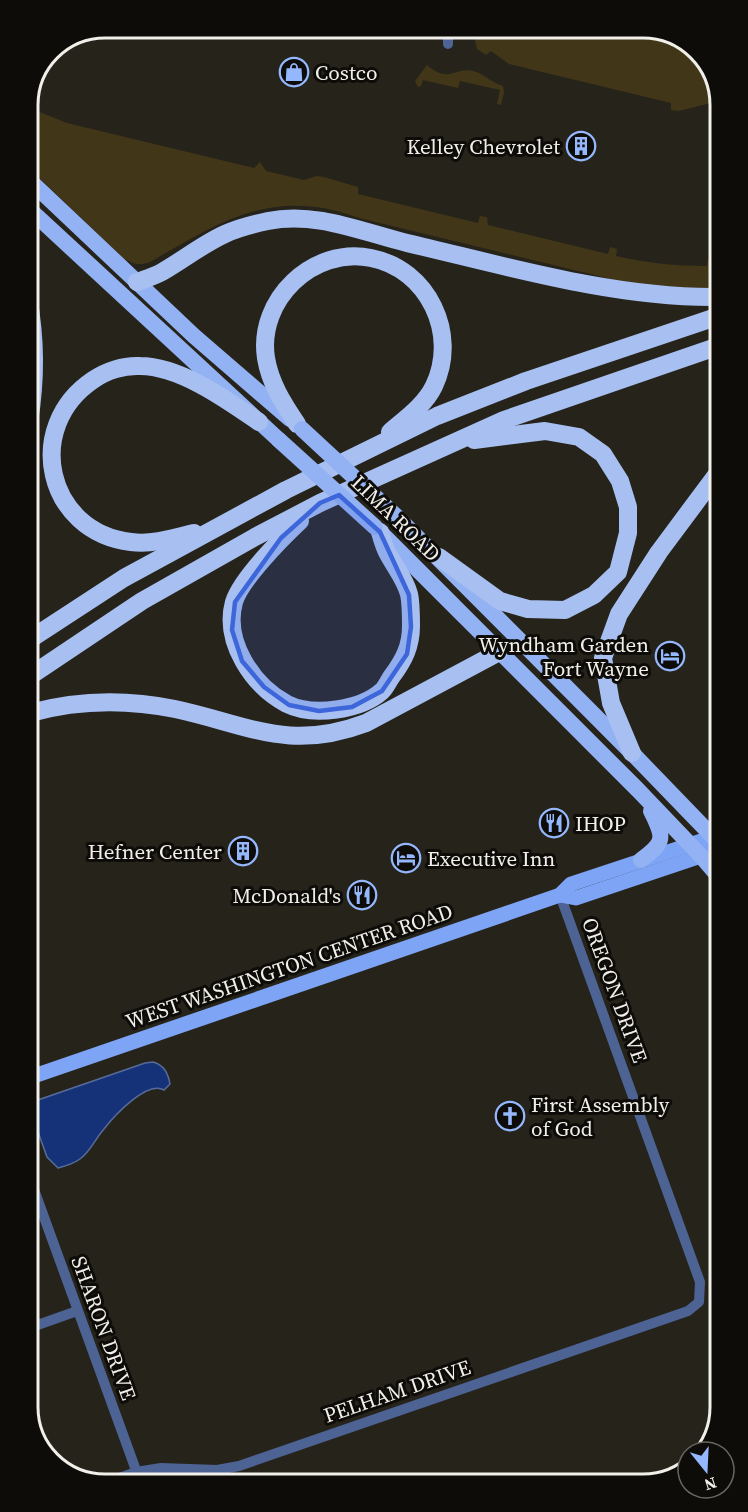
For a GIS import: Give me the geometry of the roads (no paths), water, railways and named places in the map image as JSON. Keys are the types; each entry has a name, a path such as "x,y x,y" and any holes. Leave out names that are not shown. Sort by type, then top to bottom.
{"highway":[{"name":"LIMA ROAD","path":"38,188 194,336 300,427 439,557 632,753 710,837"},
{"name":"LIMA ROAD","path":"38,216 378,530 642,794 710,866"},
{"path":"137,282 160,274 224,234 270,220 290,219 333,223 532,272 640,293 710,297"},
{"path":"300,427 277,392 270,376 266,357 265,338 269,318 279,298 295,279 315,265 333,259 370,258 391,264 410,276 425,291 437,312 444,350 441,369 429,394 372,448"},
{"path":"38,634 124,578 227,522 437,416 526,381 710,319"},
{"path":"38,671 142,601 320,503 449,444 548,404 710,349"},
{"path":"227,522 159,541 133,543 110,539 89,528 74,515 64,500 53,474 52,436 58,419 68,402 83,386 99,375 119,368 140,366 159,368 189,380 222,396 259,422"},
{"path":"439,557 500,601 528,609 565,610 594,595 618,572 628,533 628,507 620,481 603,454 579,437 545,432 449,444"},
{"path":"632,753 611,703 603,658 619,614 659,552 710,483"},
{"path":"320,503 281,538 251,575 235,602 232,630 242,661 264,687 289,705 319,711 352,707 382,691 407,654 411,627 409,594 378,530"},
{"path":"38,711 86,702 147,704 175,709 267,734 313,737 347,730 366,723 499,652"},
{"path":"641,860 656,849 662,839 657,822 642,794"}],"main road":[{"name":"WEST WASHINGTON CENTER ROAD","path":"561,895 576,898 710,846"},
{"name":"WEST WASHINGTON CENTER ROAD","path":"38,1075 561,895 571,884 641,860 697,851"}],"street":[{"path":"448,38 448,44"},
{"name":"OREGON DRIVE","path":"561,895 700,1282 699,1302"},
{"name":"SHARON DRIVE","path":"38,1201 136,1472"},
{"name":"PELHAM DRIVE","path":"130,1474 161,1468 217,1470 239,1466 688,1311 699,1302"},
{"path":"38,1325 77,1311"}],"water":[{"path":"153,1062 163,1067 170,1084 164,1090 157,1088 149,1090 131,1101 115,1116 84,1156 69,1165 58,1168 47,1157 38,1132 38,1100"}],"place":[{"name":"Costco","path":"294,72"},
{"name":"Kelley Chevrolet","path":"581,146"},
{"name":"Wyndham Garden Fort Wayne","path":"670,656"},
{"name":"IHOP","path":"554,823"},
{"name":"Hefner Center","path":"243,851"},
{"name":"Executive Inn","path":"406,858"},
{"name":"McDonald's","path":"362,895"},
{"name":"First Assembly of God","path":"510,1116"}]}
